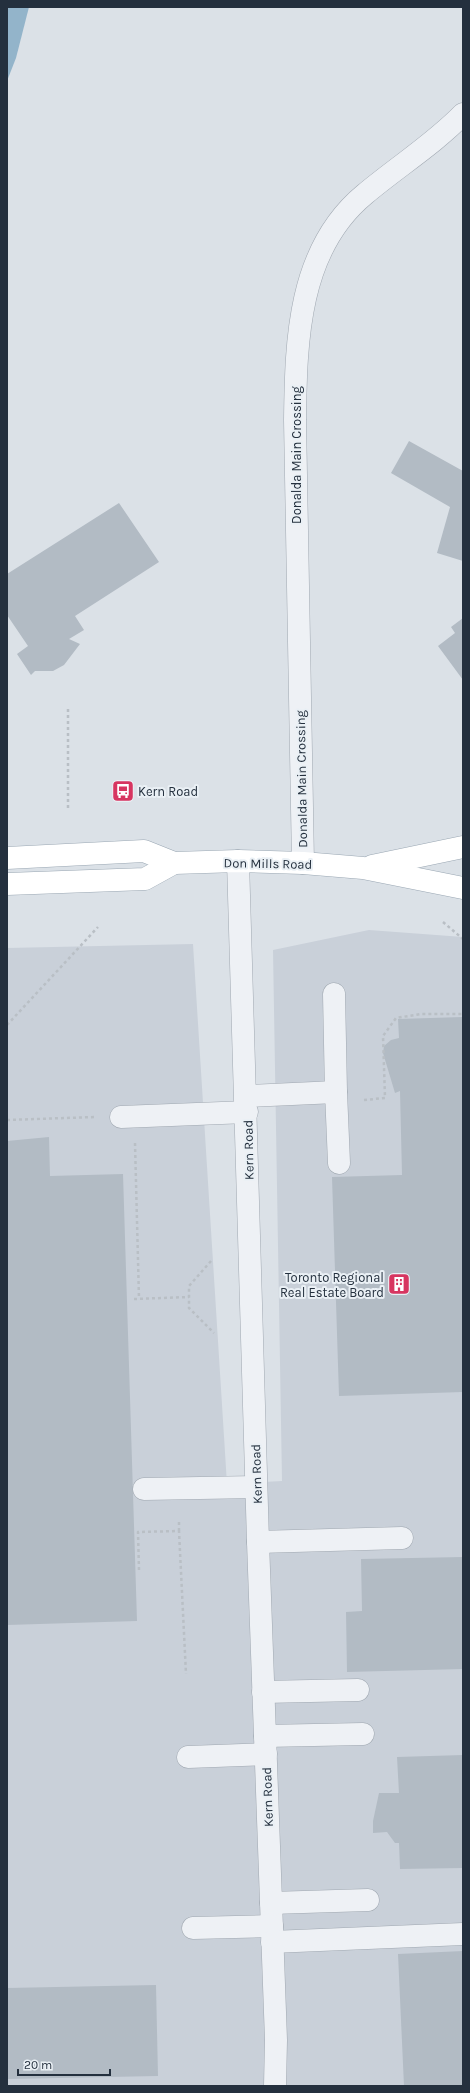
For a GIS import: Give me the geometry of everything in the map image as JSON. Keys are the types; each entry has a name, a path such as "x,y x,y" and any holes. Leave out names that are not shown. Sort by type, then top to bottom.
{"main road":[{"name":"Don Mills Road","path":"363,868 463,847"},
{"name":"Don Mills Road","path":"7,858 144,851 174,863 238,861 303,863 363,868 463,888"},
{"name":"Don Mills Road","path":"7,884 145,879 174,863"}],"street":[{"name":"Donalda Main Crossing","path":"303,863 295,420 296,365 302,316 308,284 316,261 338,220 364,194 463,114"},
{"name":"Kern Road","path":"238,861 256,1488 276,2040 276,2086"},
{"path":"334,994 339,1163"},
{"path":"128,1116 246,1104 336,1097"},
{"path":"144,1489 256,1488"},
{"path":"258,1542 402,1538"},
{"path":"263,1692 358,1690"},
{"path":"188,1757 265,1745 363,1734"},
{"path":"271,1903 368,1900"},
{"path":"193,1928 272,1934 463,1934"}],"path":[{"path":"68,709 68,808"},
{"path":"443,922 463,939"},
{"path":"7,1025 98,927"},
{"path":"336,1097 385,1098 383,1036 396,1018 421,1014 463,1014"},
{"path":"7,1120 128,1116 139,1299"},
{"path":"211,1261 189,1286 189,1308 214,1333"},
{"path":"134,1299 189,1297"},
{"path":"179,1520 186,1674"},
{"path":"139,1570 138,1532 179,1530"}],"shaded area":[{"path":"369,930 463,937 463,2086 7,2086 7,948 193,944 227,1484 282,1481 273,950"}],"water":[{"path":"7,7 29,7 16,58 7,81"}],"building":[{"path":"409,441 463,471 463,561 437,553 450,507 391,473"},
{"path":"119,503 159,562 75,616 84,630 69,639 80,644 64,665 53,671 35,671 31,675 17,654 28,646 7,615 7,574"},
{"path":"463,618 463,680 438,646 455,633 451,627"},
{"name":"Toronto Regional Real Estate Board","path":"463,1017 463,1392 339,1396 332,1177 402,1175 400,1091 395,1093 383,1053 384,1046 391,1040 399,1038 398,1019"},
{"path":"49,1137 50,1176 123,1174 137,1621 7,1625 7,1141"},
{"path":"463,1557 463,1669 347,1672 346,1612 362,1611 361,1559"},
{"path":"463,1755 463,1868 400,1869 399,1843 395,1843 387,1832 373,1833 373,1821 379,1793 399,1793 397,1757"},
{"path":"463,1951 463,2086 404,2086 398,1954"},
{"path":"156,1985 158,2076 7,2079 7,1988"}],"place":[{"name":"Kern Road","path":"123,791"},
{"name":"Toronto Regional Real Estate Board","path":"399,1284"}]}
